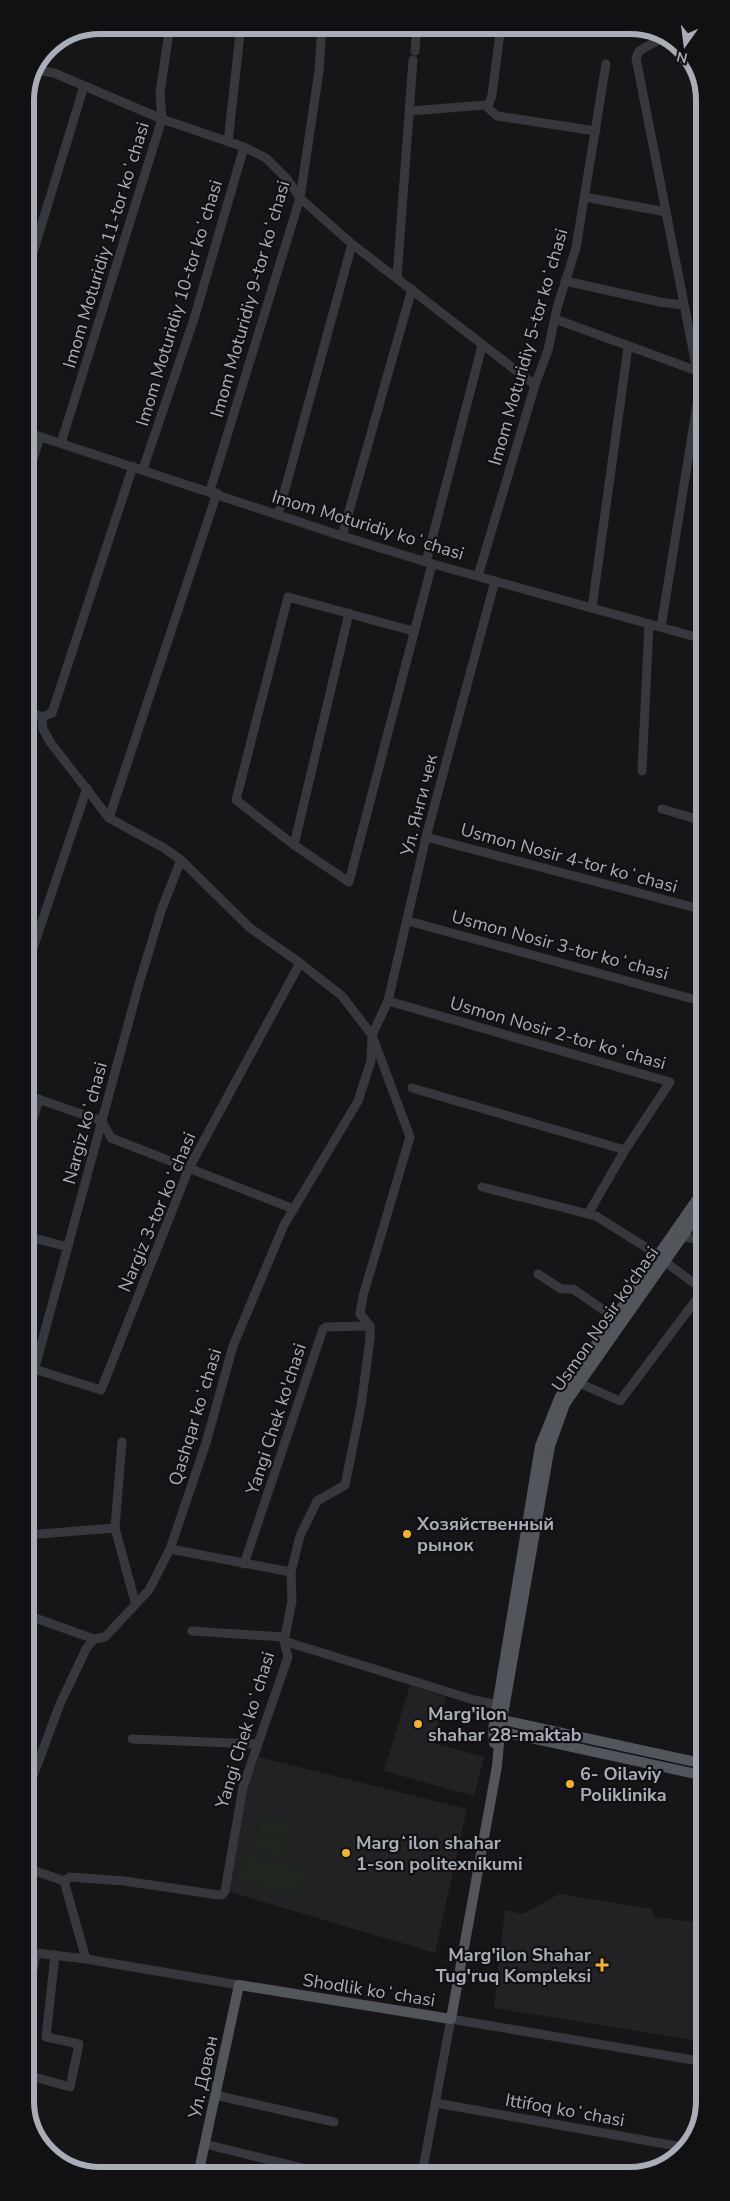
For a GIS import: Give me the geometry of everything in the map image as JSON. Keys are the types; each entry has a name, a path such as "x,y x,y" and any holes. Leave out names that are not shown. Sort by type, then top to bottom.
{"main road":[{"name":"Usmon Nosir ko‘chasi","path":"451,2019 497,1766 499,1719 550,1446 565,1404 696,1202"},
{"name":"Usmon Nosir ko‘chasi","path":"661,1258 682,1236 696,1217"},
{"name":"Usmon Nosir ko‘chasi","path":"502,1706 532,1490 542,1439 560,1396 615,1318 641,1287"},
{"path":"499,1719 696,1762"},
{"path":"497,1731 696,1774"},
{"name":"Shodlik koʻchasi","path":"239,1985 451,2019"},
{"name":"Ул. Довон","path":"200,2167 239,1985"}],"street":[{"name":"Imom Moturidiy 11-tor koʻchasi","path":"61,443 162,119 160,93 169,34"},
{"path":"228,142 240,34"},
{"name":"Imom Moturidiy 9-tor koʻchasi","path":"109,818 214,492 300,198 319,71 321,34"},
{"path":"397,277 416,34"},
{"path":"410,110 485,105 489,102 492,94 500,34"},
{"path":"658,40 639,51 636,58 683,305 696,356"},
{"name":"Imom Moturidiy 5-tor koʻchasi","path":"478,576 548,350 578,238 606,64"},
{"path":"41,71 54,73 162,119 244,147 266,158 286,179 300,198 352,244 397,277 482,346 536,385"},
{"path":"34,250 84,86"},
{"path":"485,105 497,116 596,131"},
{"name":"Imom Moturidiy 10-tor koʻchasi","path":"144,469 194,319 244,147"},
{"path":"585,197 666,212"},
{"path":"278,515 352,244"},
{"path":"565,281 660,302 683,305"},
{"path":"342,536 412,289"},
{"path":"555,319 696,371"},
{"path":"413,631 288,597 236,800 294,845 349,882 413,631 482,346"},
{"path":"592,608 628,347"},
{"path":"661,627 696,411"},
{"name":"Imom Moturidiy koʻchasi","path":"34,434 429,563 696,637"},
{"path":"34,456 40,436"},
{"path":"34,714 42,717 52,713 133,466"},
{"name":"Ул. Янги чек","path":"372,1035 388,1001 426,837 495,581"},
{"path":"294,845 349,613"},
{"path":"642,771 649,624"},
{"path":"42,717 43,729 50,742 109,818 164,848 181,860 250,928 300,963 342,996 372,1035"},
{"path":"34,945 87,788"},
{"path":"662,809 696,819"},
{"name":"Usmon Nosir 4-tor koʻchasi","path":"426,837 696,908"},
{"name":"Nargiz koʻchasi","path":"34,1369 148,955 162,908 181,860"},
{"name":"Usmon Nosir 3-tor koʻchasi","path":"408,920 696,1000"},
{"name":"Nargiz 3-tor koʻchasi","path":"34,1369 101,1390 189,1168 300,963"},
{"name":"Usmon Nosir 2-tor koʻchasi","path":"388,1001 669,1082 670,1084 625,1150 588,1214"},
{"name":"Qashqar koʻchasi","path":"34,1773 60,1704 86,1649 94,1639 105,1637 149,1590 170,1548 206,1443 233,1346 284,1225 358,1102 371,1061 372,1035"},
{"name":"Yangi Chek koʻchasi","path":"64,1881 70,1878 124,1881 222,1895 225,1891 242,1787 288,1657 284,1639 292,1601 291,1572 300,1536 317,1501 345,1485 361,1406 370,1339 370,1326 360,1314 363,1296 410,1137 372,1035"},
{"path":"412,1088 625,1150"},
{"path":"34,1097 102,1122 110,1138 294,1209"},
{"path":"34,1116 39,1099"},
{"path":"482,1187 596,1216 661,1258 696,1284"},
{"path":"682,1236 696,1240"},
{"path":"34,1238 68,1247"},
{"path":"538,1274 561,1289 573,1289 615,1318"},
{"path":"579,1383 620,1400 696,1300"},
{"name":"Yangi Chek ko'chasi","path":"244,1564 323,1329 326,1327 370,1326"},
{"path":"122,1442 115,1528 136,1602"},
{"path":"34,1534 115,1528"},
{"path":"170,1548 291,1572"},
{"path":"34,1618 94,1639"},
{"path":"192,1632 284,1639 502,1706"},
{"path":"132,1739 257,1744"},
{"path":"34,1757 39,1760"},
{"path":"34,1870 64,1881 86,1959"},
{"name":"Shodlik koʻchasi","path":"34,1952 86,1959 239,1985"},
{"path":"34,2077 70,2087 79,2044 46,2037 56,1955"},
{"path":"423,2167 451,2019"},
{"name":"Shodlik koʻchasi","path":"451,2019 696,2060"},
{"path":"215,2095 334,2122"},
{"name":"Ittifoq koʻchasi","path":"436,2103 678,2146"},
{"path":"205,2144 298,2167"}],"shaded area":[{"name":"Marg'ilon shahar 28-maktab","path":"410,1685 446,1697 433,1743 484,1757 474,1796 384,1771"},
{"name":"Margʻilon shahar 1-son politexnikumi","path":"259,1757 467,1809 435,1953 230,1892 240,1813 246,1789"},
{"path":"260,1816 292,1824 288,1840 256,1832"},
{"path":"255,1834 287,1842 283,1858 251,1850"},
{"path":"246,1853 306,1869 299,1896 238,1880"},
{"name":"Marg'ilon Shahar Tug'ruq Kompleksi","path":"559,1894 653,1909 653,1917 696,1922 696,2041 494,2008 505,1910 523,1914"}],"place":[{"name":"Хозяйственный рынок","path":"407,1534"},
{"name":"Marg'ilon shahar 28-maktab","path":"418,1724"},
{"name":"6- Oilaviy Poliklinika","path":"570,1784"},
{"name":"Margʻilon shahar 1-son politexnikumi","path":"346,1853"},
{"name":"Marg'ilon Shahar Tug'ruq Kompleksi","path":"602,1965"}]}
